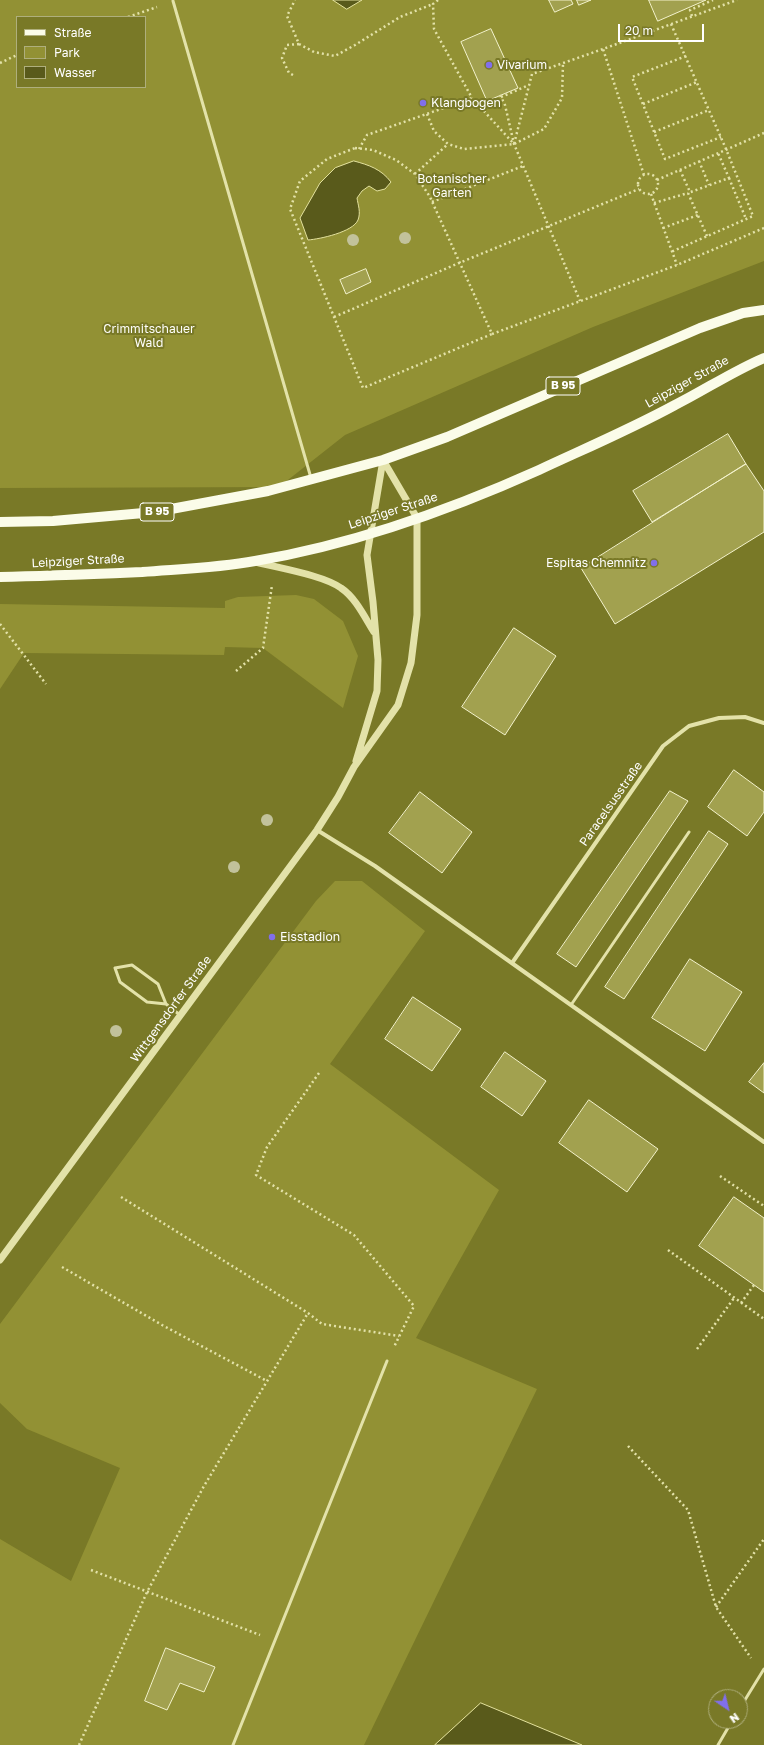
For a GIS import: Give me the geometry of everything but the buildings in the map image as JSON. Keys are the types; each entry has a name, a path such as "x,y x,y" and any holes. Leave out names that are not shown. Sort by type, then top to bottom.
{"main road":[{"name":"B 95","path":"0,522 53,521 155,512 268,492 383,460 447,437 700,328 743,313 764,310"},
{"name":"Leipziger Straße","path":"0,577 56,576 215,567 253,562 305,551 370,533 417,518 486,492 538,470 674,406 741,368 764,358"}],"street":[{"path":"383,460 417,518"},
{"name":"Wittgensdorfer Straße","path":"354,767 376,691 378,660 367,555 383,460"},
{"name":"Wittgensdorfer Straße","path":"0,1260 317,830 338,797 354,767 398,705 410,663 417,615 417,518"},
{"name":"Wittgensdorfer Straße","path":"253,562 325,580 342,588 357,605 376,634"},
{"name":"Paracelsusstraße","path":"512,963 663,746 689,726 720,718 745,717 764,723"},
{"path":"317,830 375,866 764,1142"}],"lane":[{"path":"173,1 312,479"},
{"path":"571,1005 689,832"},
{"path":"166,1004 147,1002 120,982 115,968 132,965 139,970 158,984 166,1004 180,1015"},
{"path":"233,1745 387,1361"},
{"path":"748,1695 764,1669"},
{"path":"718,1745 727,1729"}],"path":[{"path":"295,0 287,16 299,44"},
{"path":"293,75 289,73 282,58 287,45 299,44 314,52 335,56 400,17 433,4 438,0"},
{"path":"692,16 690,10 714,0"},
{"path":"514,144 532,74 737,0"},
{"path":"131,16 173,1"},
{"path":"433,4 434,29 472,98 514,144"},
{"path":"671,24 721,137 753,216 671,252"},
{"path":"603,49 644,175"},
{"path":"0,63 16,55"},
{"path":"686,56 632,77 665,159 721,137"},
{"path":"427,114 434,131 448,144 464,149 514,144 544,129 562,98 563,63"},
{"path":"643,104 697,82"},
{"path":"529,85 501,96 505,104 514,144 580,301"},
{"path":"360,148 366,135 472,98"},
{"path":"654,132 709,110"},
{"path":"657,180 764,133"},
{"path":"415,174 448,144"},
{"path":"492,334 432,202 415,174 396,160 373,150 355,148 327,159 300,181 290,208 363,388 492,334 677,265 764,228"},
{"path":"718,152 746,219"},
{"path":"699,161 709,185"},
{"path":"432,202 523,166"},
{"path":"680,170 706,236"},
{"path":"644,175 652,175 657,180 657,188 655,192 651,194 644,194 639,189 638,181 640,177 644,175"},
{"path":"654,203 689,193 729,178"},
{"path":"334,317 459,263 639,189"},
{"path":"651,194 677,265"},
{"path":"663,228 698,215"},
{"path":"236,671 263,648 275,567"},
{"path":"0,624 46,684"},
{"path":"319,1073 266,1147 256,1175 354,1236 414,1306 387,1361"},
{"path":"720,1176 764,1206"},
{"path":"121,1197 308,1313 322,1324 399,1336"},
{"path":"668,1250 764,1319"},
{"path":"62,1267 162,1324 268,1381"},
{"path":"741,1303 754,1285"},
{"path":"697,1349 734,1298"},
{"path":"79,1745 147,1592 204,1486 308,1313"},
{"path":"628,1446 688,1510 716,1607 761,1673"},
{"path":"716,1607 764,1539"},
{"path":"91,1570 274,1640"}],"green space":[{"path":"0,0 764,0 764,261 593,327 345,435 279,487 0,488"},
{"path":"296,595 314,599 343,621 358,656 343,708 263,648 225,647 224,655 24,653 0,689 0,604 225,608 225,601 238,597"},
{"path":"335,881 362,881 425,931 330,1064 499,1190 416,1338 537,1389 364,1745 0,1745 0,1539 71,1581 120,1468 27,1429 0,1403 0,1324 316,901"}],"water":[{"path":"333,0 362,0 347,9"},
{"path":"354,161 374,168 391,182 385,189 377,191 369,186 362,191 357,198 359,217 355,224 350,228 328,236 308,240 300,218 320,183 335,168"},
{"path":"481,1703 582,1745 435,1745"}],"place":[{"name":"Vivarium","path":"489,65"},
{"name":"Klangbogen","path":"423,103"},
{"name":"Espitas Chemnitz","path":"654,563"},
{"name":"Eisstadion","path":"272,937"}],"park label":[{"name":"Botanischer Garten","path":"452,186"},
{"name":"Crimmitschauer Wald","path":"149,336"}]}
